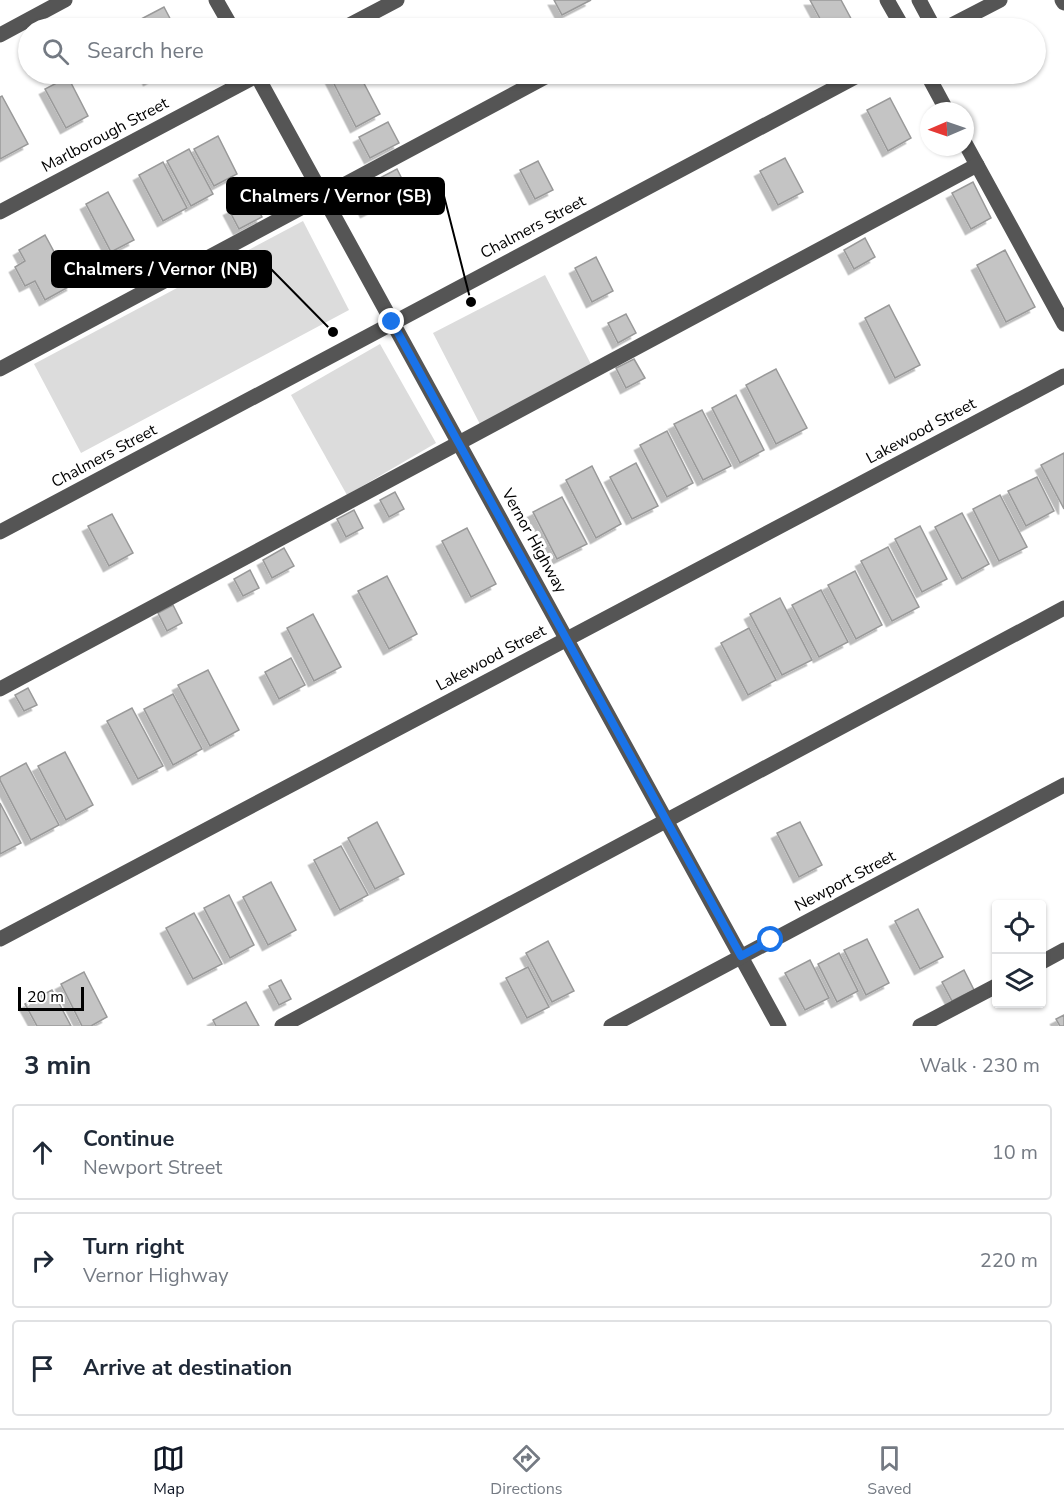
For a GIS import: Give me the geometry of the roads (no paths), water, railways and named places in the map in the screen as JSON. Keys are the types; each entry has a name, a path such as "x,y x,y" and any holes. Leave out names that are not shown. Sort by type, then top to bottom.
{"street":[{"path":"32,18 65,0"},
{"path":"216,0 226,18"},
{"path":"363,18 397,0"},
{"path":"887,0 897,18"},
{"path":"919,0 929,18"},
{"path":"959,18 975,6 1000,0"},
{"path":"0,35 18,25"},
{"name":"Marlborough Street","path":"0,212 238,84"},
{"name":"Vernor Highway","path":"262,84 779,1026"},
{"path":"0,369 532,84"},
{"name":"Chalmers Street","path":"0,532 842,84"},
{"path":"932,84 942,102"},
{"path":"972,156 1064,324"},
{"path":"0,689 977,165"},
{"name":"Lakewood Street","path":"0,939 1064,376"},
{"path":"282,1026 668,822 1064,608"},
{"name":"Newport Street","path":"611,1026 1064,785"},
{"path":"1046,959 1064,950"},
{"path":"920,1026 992,988"}],"place":[{"name":"Chalmers / Vernor (SB)","path":"471,302"},
{"name":"Chalmers / Vernor (NB)","path":"333,332"}]}
